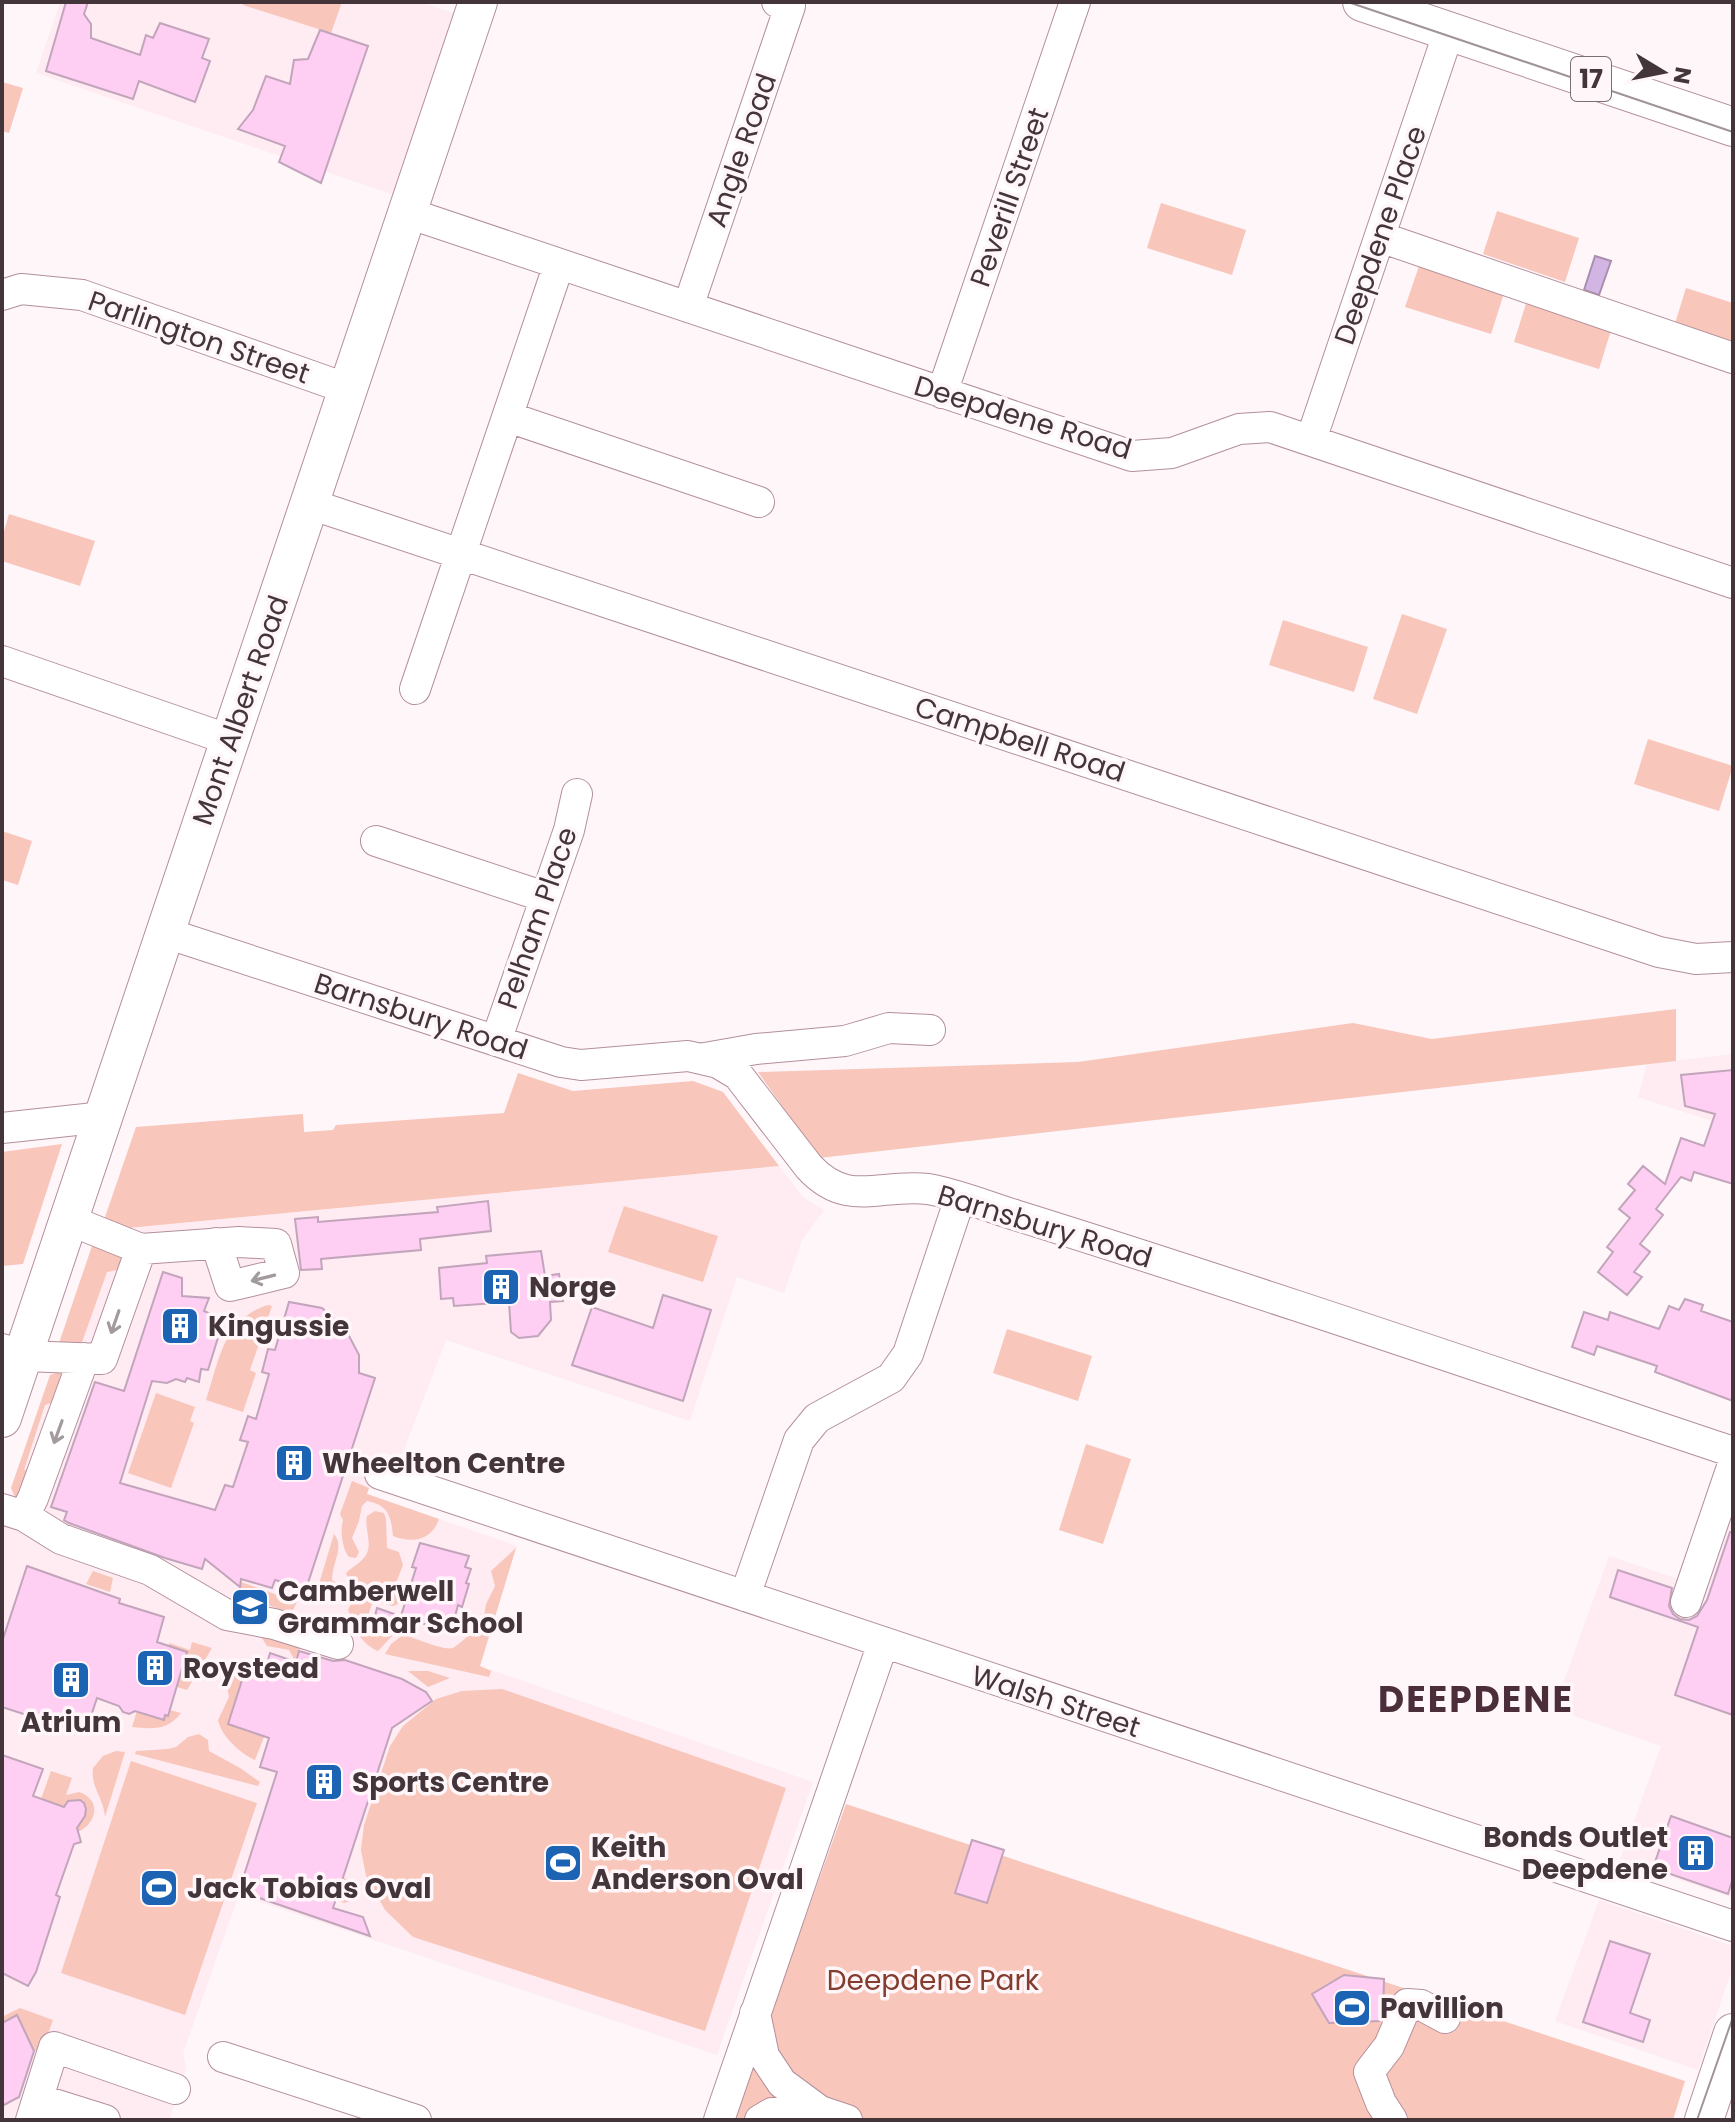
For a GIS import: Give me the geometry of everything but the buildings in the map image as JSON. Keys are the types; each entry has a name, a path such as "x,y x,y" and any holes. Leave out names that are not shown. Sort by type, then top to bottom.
{"main road":[{"name":"Mont Albert Road","path":"2,1418 13,1352 69,1220 478,2"},
{"name":"17","path":"1362,2 1733,127"},
{"path":"1704,2120 1733,2033"}],"street":[{"name":"Angle Road","path":"688,307 790,6 777,2"},
{"name":"Peverill Street","path":"942,393 1075,2"},
{"name":"Deepdene Place","path":"1311,440 1449,31"},
{"name":"Deepdene Road","path":"408,213 1132,456 1172,453 1239,429 1270,427 1733,583"},
{"path":"1380,237 1733,358"},
{"path":"415,689 559,264"},
{"name":"Parlington Street","path":"2,295 21,289 82,295 348,389"},
{"path":"508,417 759,502"},
{"name":"Campbell Road","path":"310,504 1659,952 1696,959 1733,957"},
{"path":"2,661 230,740"},
{"name":"Pelham Place","path":"496,1041 569,830 577,794"},
{"path":"376,841 545,897"},
{"name":"Barnsbury Road","path":"166,933 561,1062 581,1065 688,1056 705,1058 738,1075 809,1167 830,1185 849,1192 918,1189 960,1198 1143,1255 1733,1452"},
{"path":"705,1058 756,1049 845,1041 889,1028 930,1030"},
{"path":"2,1128 100,1128"},
{"path":"745,1596 799,1440 817,1418 891,1378 908,1354 960,1198"},
{"path":"69,1220 141,1249 218,1243"},
{"path":"13,1352 102,1359 141,1249"},
{"path":"84,1358 33,1498 13,1512 61,1539 150,1570 227,1615 274,1624 338,1644"},
{"path":"1686,1602 1733,1464"},
{"name":"Walsh Street","path":"380,1474 1733,1926"},
{"path":"719,2120 883,1643"},
{"path":"1392,2120 1381,2103 1369,2072 1389,2046 1407,2004 1421,2005 1445,2018"},
{"path":"755,2011 764,2056 782,2083 833,2115"},
{"path":"97,2119 34,2109 54,2047 175,2089"},
{"path":"223,2057 416,2120"},
{"path":"760,2120 772,2113 833,2115"}],"shaded area":[{"path":"60,2 421,2 456,14 394,195 36,73"},
{"path":"1595,256 1611,261 1599,295 1584,290"},
{"path":"1733,1054 1733,1128 1638,1097 1647,1064"},
{"name":"Camberwell Grammar School","path":"779,1166 803,1197 824,1210 802,1240 784,1293 737,1277 690,1421 446,1340 401,1458 382,1452 367,1494 517,1546 480,1666 813,1782 717,2055 239,1895 183,2053 186,2068 169,2120 2,2120 2,1520 104,1220 118,1229"},
{"path":"1733,1484 1733,1898 1620,1860 1661,1746 1554,1709 1609,1556 1699,1586"},
{"path":"1599,1900 1733,1946 1733,1966 1698,2070 1555,2021"}],"green space":[{"path":"244,2 342,2 331,33 243,5"},
{"path":"2,82 23,88 9,133 2,131"},
{"path":"1161,203 1246,230 1232,275 1147,248"},
{"path":"1497,211 1579,238 1565,282 1483,254"},
{"path":"1420,263 1505,290 1491,334 1405,307"},
{"path":"1686,288 1733,303 1733,352 1672,333"},
{"path":"1528,297 1613,324 1599,369 1514,342"},
{"path":"9,514 95,541 80,586 2,561 2,538"},
{"path":"1402,614 1447,629 1417,714 1373,699"},
{"path":"1283,620 1368,647 1354,692 1269,665"},
{"path":"1648,739 1733,766 1719,811 1634,784"},
{"path":"2,831 32,841 18,885 2,880"},
{"path":"1676,1009 1676,1061 819,1158 758,1072 1078,1062 1353,1023 1432,1039"},
{"path":"518,1073 573,1091 693,1081 723,1092 779,1166 118,1229 104,1220 136,1127 303,1114 304,1132 333,1130 336,1125 504,1113"},
{"path":"62,1144 23,1264 2,1266 2,1152"},
{"path":"624,1206 718,1236 703,1282 608,1252"},
{"path":"94,1240 124,1253 123,1269 107,1272 80,1348 57,1349"},
{"path":"268,1305 272,1306 250,1370 256,1373 243,1412 206,1400 219,1356 232,1331 241,1320"},
{"path":"1007,1329 1092,1356 1078,1401 993,1373"},
{"path":"69,1369 60,1400 45,1405 24,1470 40,1467 19,1498 15,1497 11,1488 50,1375"},
{"path":"156,1393 195,1407 190,1421 194,1423 171,1488 128,1473"},
{"path":"1086,1444 1131,1459 1103,1544 1059,1530"},
{"path":"352,1481 369,1488 367,1494 439,1519 436,1526 427,1536 414,1540 393,1536 388,1513 380,1505 367,1501 362,1506 352,1538 359,1552 356,1558 349,1557 343,1544 340,1514"},
{"path":"375,1511 384,1513 387,1548 399,1552 403,1565 396,1583 400,1597 398,1604 393,1606 373,1601 364,1627 385,1637 393,1635 378,1651 362,1639 353,1623 348,1610 354,1590 346,1573 366,1555 369,1546 367,1516"},
{"path":"334,1534 338,1550 332,1580 345,1588 339,1601 321,1592 318,1587"},
{"path":"516,1548 480,1666 491,1671 489,1677 385,1654 391,1644 403,1635 443,1648 453,1648 458,1644 483,1623 486,1604 495,1586 491,1571"},
{"path":"93,1571 113,1578 110,1592 86,1584"},
{"path":"241,1582 297,1602 289,1612 237,1595"},
{"path":"260,1635 300,1648 295,1661 289,1650 267,1646"},
{"path":"192,1642 212,1648 187,1690 177,1687 189,1662 186,1660 187,1652 169,1646 169,1643 190,1650"},
{"path":"239,1662 266,1671 264,1680 244,1674 228,1724 264,1737 255,1760 232,1744 218,1720 229,1697 226,1679 228,1666"},
{"path":"408,1671 428,1671 450,1678 428,1687"},
{"name":"Keith Anderson Oval","path":"502,1689 786,1788 705,2031 413,1937 385,1910 366,1876 361,1850 364,1825 390,1746 403,1726 436,1699 462,1691"},
{"path":"170,1710 181,1713 165,1726 132,1727 137,1711 168,1715"},
{"path":"199,1734 208,1740 209,1751 260,1782 258,1786 135,1754 136,1751 176,1747 188,1737"},
{"path":"116,1751 125,1752 105,1817 93,1781 93,1768 103,1756"},
{"name":"Jack Tobias Oval","path":"131,1761 257,1803 185,2015 61,1973"},
{"path":"51,1771 72,1778 66,1795 79,1792 94,1806 93,1817 78,1832 76,1824 85,1816 84,1803 74,1800 64,1807 41,1799"},
{"name":"Deepdene Park","path":"846,1804 1685,2081 1673,2120 847,2120 764,2056 767,1975 783,1980"},
{"path":"344,1878 350,1880 357,1893 354,1900 344,1903 339,1901 338,1895"},
{"path":"20,2008 53,2020 43,2048 34,2051 17,2016 2,2023 2,2017"},
{"path":"751,2057 785,2104 764,2108 743,2120 731,2120"}],"tram line":[{"path":"1348,2 1733,132"},
{"path":"1697,2120 1733,2017"}],"place":[{"name":"Norge","path":"501,1287"},
{"name":"Kingussie","path":"180,1326"},
{"name":"Wheelton Centre","path":"294,1463"},
{"name":"Camberwell Grammar School","path":"250,1607"},
{"name":"Roystead","path":"155,1668"},
{"name":"Atrium","path":"71,1680"},
{"name":"Sports Centre","path":"324,1782"},
{"name":"Bonds Outlet Deepdene","path":"1696,1853"},
{"name":"Keith Anderson Oval","path":"563,1863"},
{"name":"Jack Tobias Oval","path":"159,1888"},
{"name":"Pavillion","path":"1352,2008"}],"district":[{"name":"DEEPDENE","path":"1476,1699"}]}
